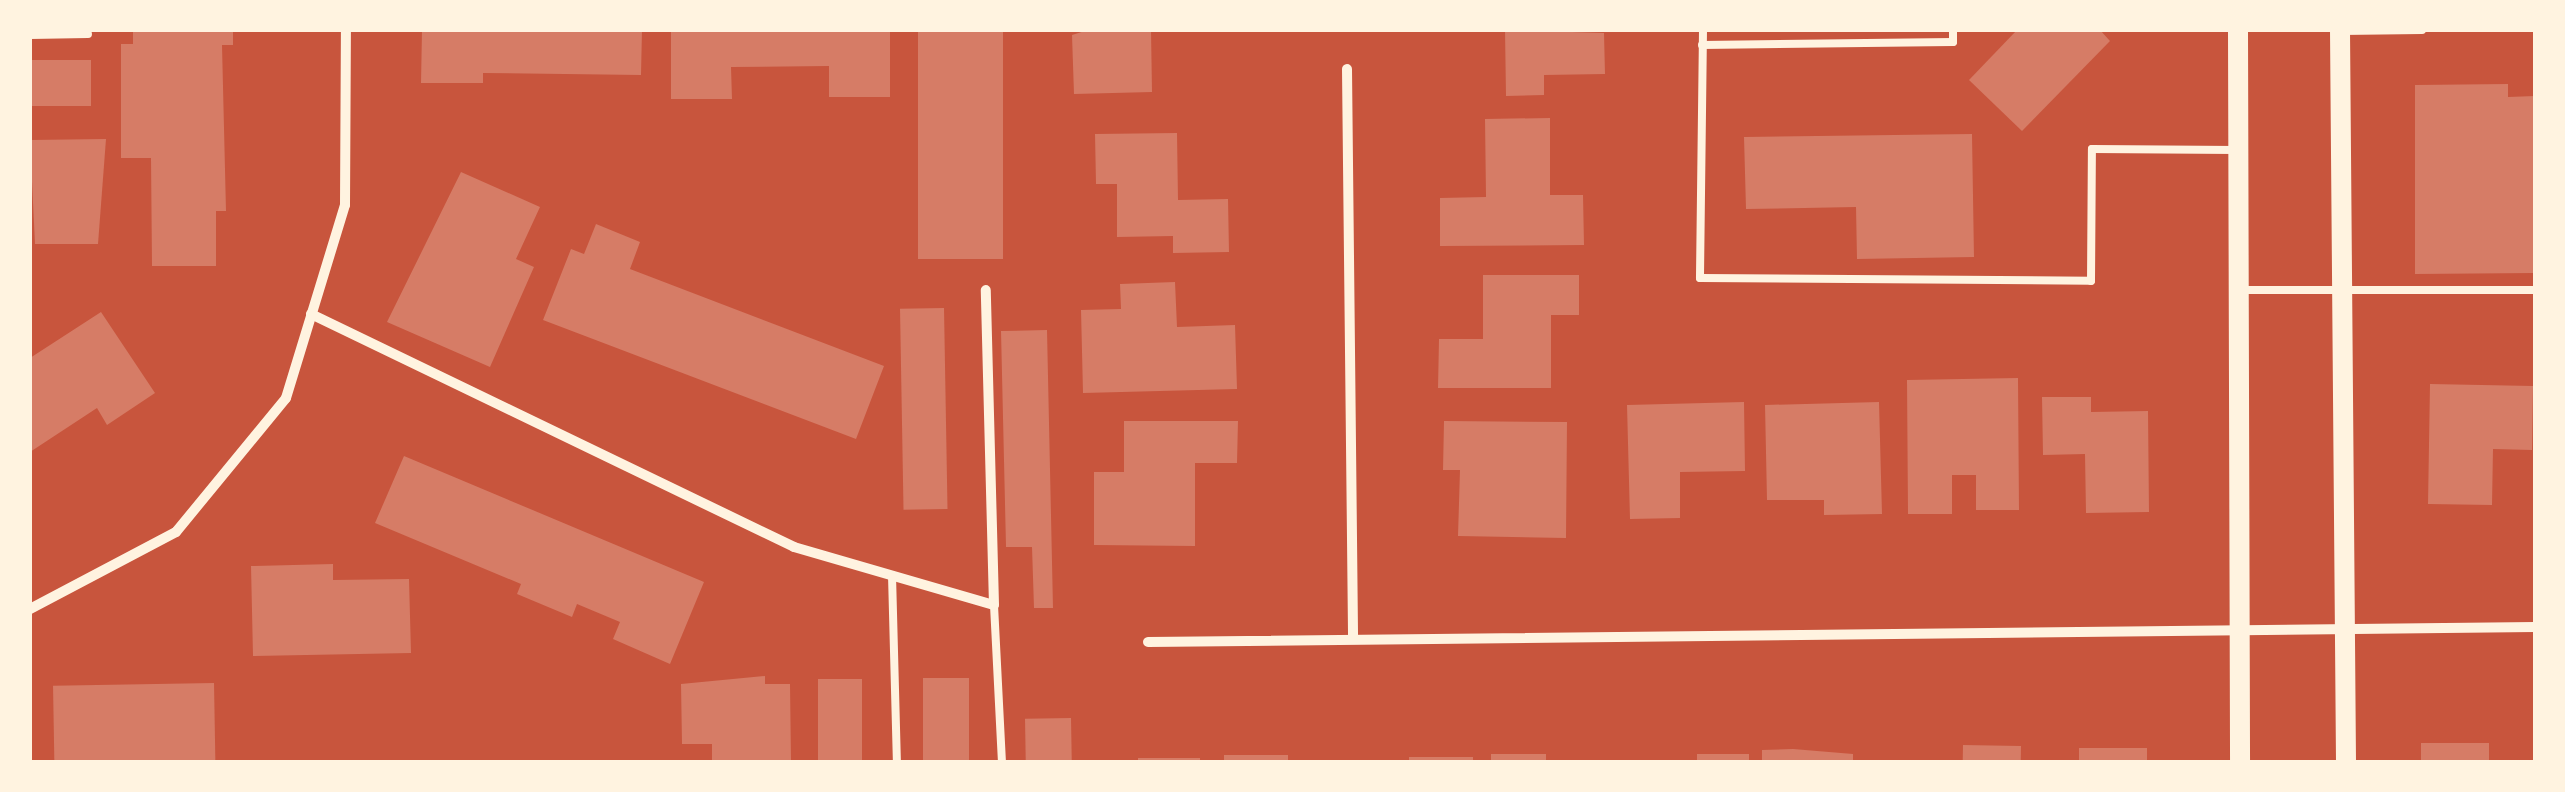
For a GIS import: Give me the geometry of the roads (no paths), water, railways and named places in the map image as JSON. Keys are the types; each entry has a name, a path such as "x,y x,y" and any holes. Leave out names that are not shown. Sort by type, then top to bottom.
{"main road":[{"path":"2238,30 2240,762"},
{"path":"2340,31 2346,762"}],"street":[{"path":"30,610 176,532 286,398 345,204 346,30"},
{"path":"1348,70 1353,636"},
{"path":"311,314 794,547 994,605 986,290"},
{"path":"1148,642 1353,636 2535,627"}],"lane":[{"path":"1702,30 1700,278 2090,281 2092,148 2238,150"},
{"path":"1702,45 1953,42 1953,30"},
{"path":"2340,31 2422,30"},
{"path":"30,34 88,34"},
{"path":"2240,290 2535,290"},
{"path":"892,575 897,762"},
{"path":"994,605 1002,762"}]}
